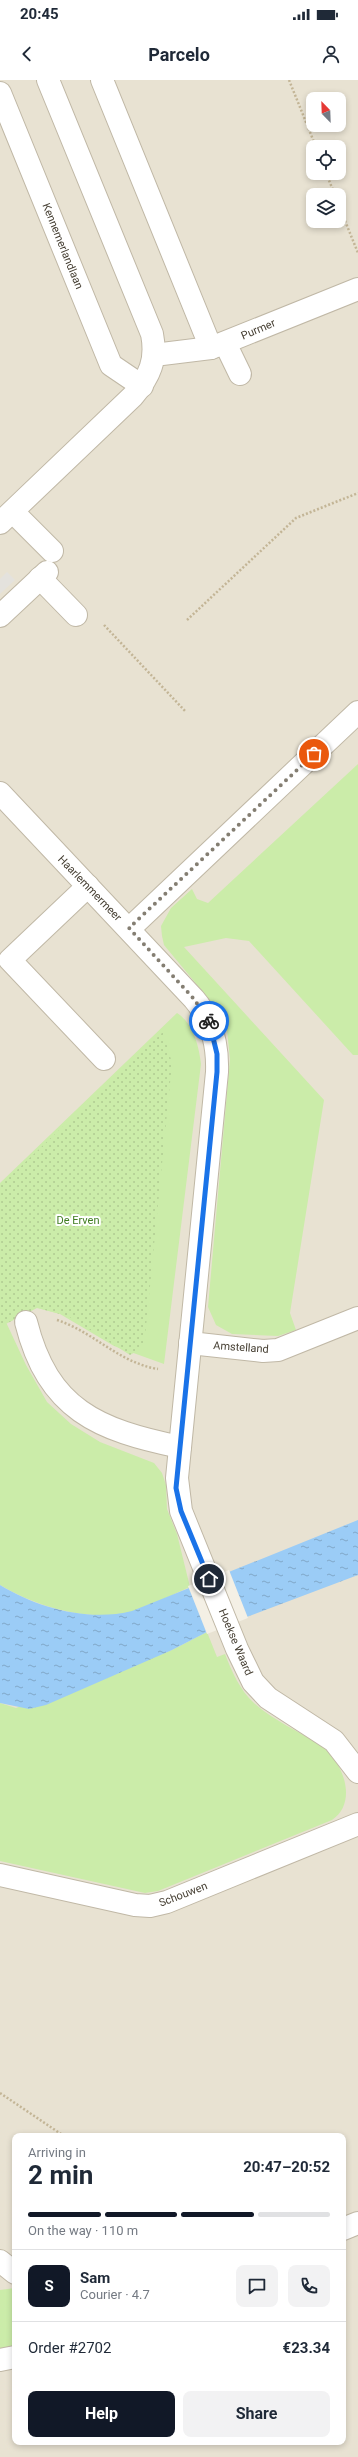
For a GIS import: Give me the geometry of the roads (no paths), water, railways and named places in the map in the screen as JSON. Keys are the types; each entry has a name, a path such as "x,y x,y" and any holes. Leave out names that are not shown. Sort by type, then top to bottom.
{"street":[{"path":"48,80 150,328 154,355 152,367 142,386 109,421 6,518 46,567 76,615"},
{"path":"102,80 218,346 240,374"},
{"name":"Kennemerlandlaan","path":"0,93 5,118 111,365 142,386"},
{"name":"Purmer","path":"154,355 218,346 358,288"},
{"path":"0,616 46,567"},
{"name":"Haarlemmermeer","path":"0,793 129,928 358,712"},
{"path":"88,886 10,960 104,1059"},
{"name":"Hoekse Waard","path":"129,928 201,1007 214,1035 217,1054 177,1478 181,1511 237,1649 253,1682 268,1698 334,1741 350,1758 358,1772"},
{"name":"Amstelland","path":"190,1343 263,1351 278,1350 358,1318"},
{"path":"26,1322 32,1343 47,1377 72,1405 115,1430 140,1439 180,1447"},
{"name":"Schouwen","path":"0,1875 135,1905 150,1906 167,1902 358,1824"},
{"path":"346,2228 358,2223"},
{"path":"0,2261 12,2271"},
{"path":"0,2360 12,2358"}],"water":[{"path":"358,1520 358,1575 207,1632 172,1650 46,1705 29,1709 0,1703 0,1585 30,1600 64,1611 98,1615 132,1611"}],"park label":[{"name":"De Erven","path":"78,1220"}]}
